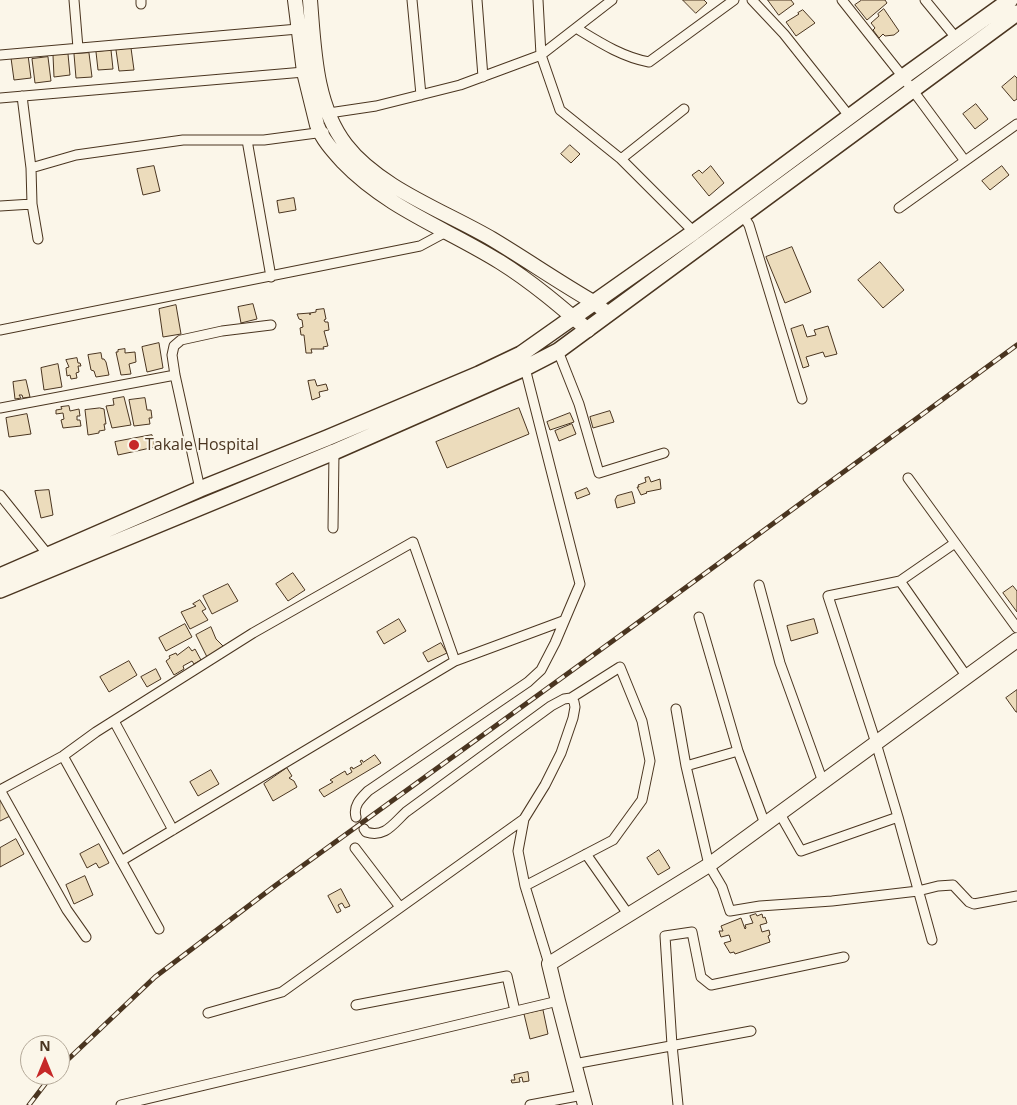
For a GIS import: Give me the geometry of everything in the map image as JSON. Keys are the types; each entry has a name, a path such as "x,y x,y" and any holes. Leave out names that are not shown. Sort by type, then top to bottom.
{"main road":[{"path":"295,0 304,72 320,133 335,153 354,174 373,190 516,273 588,330"},
{"path":"310,0 317,73 328,113 346,145 376,175 492,239 595,303 608,314"},
{"path":"0,576 200,489 479,374 521,354 694,232 903,76 1010,0"},
{"path":"0,590 334,452 525,368 558,351 1017,13"},
{"path":"584,1100 550,964 628,914 709,866 1017,640"}],"street":[{"path":"74,0 78,48"},
{"path":"412,0 421,95"},
{"path":"477,0 483,77"},
{"path":"538,0 541,55 560,110 621,159 694,232"},
{"path":"328,113 376,106 460,85 541,55 612,0"},
{"path":"576,28 632,59 649,62 734,0"},
{"path":"752,0 784,34 850,117"},
{"path":"842,0 903,76 965,161"},
{"path":"925,0 957,39"},
{"path":"0,55 298,29"},
{"path":"0,98 304,72"},
{"path":"22,96 31,168 32,204 38,239"},
{"path":"621,159 684,109"},
{"path":"899,208 1017,124"},
{"path":"31,168 76,155 183,140 264,140 320,133 336,128"},
{"path":"247,140 271,277"},
{"path":"0,206 32,204"},
{"path":"742,214 749,225 802,399"},
{"path":"0,330 420,246 446,232"},
{"path":"200,489 175,375 172,355 174,346 181,340 222,331 271,325"},
{"path":"558,351 579,404 599,474 664,453"},
{"path":"356,817 355,809 360,799 368,791 528,682 541,670 555,643 580,584 525,368"},
{"path":"0,408 175,375"},
{"path":"333,528 334,452"},
{"path":"908,478 1017,628"},
{"path":"0,496 48,556"},
{"path":"86,938 67,910 0,790 63,756 114,721 253,633 413,542 455,661"},
{"path":"932,940 876,743 828,596 900,581 956,543"},
{"path":"900,581 967,677"},
{"path":"759,585 780,663 823,782"},
{"path":"698,617 738,751 765,824"},
{"path":"120,861 455,661 563,621"},
{"path":"364,829 366,832 374,835 380,834 406,812 551,706 564,699 571,698 620,667 642,721 650,761 642,800 613,840 525,886"},
{"path":"208,1013 282,992 524,819 536,801 561,753 575,707 571,698"},
{"path":"676,709 686,766 709,866 722,887 730,911 760,906 832,901 918,891 938,886 953,885 969,902 974,904 1017,896"},
{"path":"114,721 173,830"},
{"path":"686,766 738,751"},
{"path":"63,756 159,929"},
{"path":"780,814 801,851 898,817"},
{"path":"524,819 518,851 525,886 550,964"},
{"path":"355,848 400,908"},
{"path":"586,854 628,914"},
{"path":"678,1105 665,936 692,932 701,977 711,985 844,956"},
{"path":"356,1006 507,976 515,1011"},
{"path":"121,1105 558,1001"},
{"path":"574,1064 751,1032"},
{"path":"530,1105 584,1100"}],"building":[{"path":"683,0 704,0 707,3 696,13"},
{"path":"768,0 791,0 794,4 779,15"},
{"path":"862,0 885,0 887,3 867,20 855,5"},
{"path":"884,9 899,31 894,35 885,36 883,34 879,38 873,30 875,28 871,23"},
{"path":"803,10 815,23 796,36 786,22"},
{"path":"131,48 134,70 119,71 116,50"},
{"path":"111,50 113,69 98,70 96,52"},
{"path":"89,53 92,77 76,78 74,54"},
{"path":"68,54 70,75 54,77 53,55"},
{"path":"28,55 31,78 14,80 11,58"},
{"path":"48,57 51,81 35,83 32,59"},
{"path":"1015,76 1017,78 1017,99 1014,101 1002,87"},
{"path":"976,104 988,119 975,129 963,114"},
{"path":"570,145 580,154 571,163 561,154"},
{"path":"154,166 160,191 143,195 137,169"},
{"path":"711,166 724,183 709,196 692,175 699,170 702,173"},
{"path":"1002,166 1009,175 990,190 982,181"},
{"path":"294,198 296,210 279,213 277,201"},
{"path":"792,247 811,292 785,303 766,257"},
{"path":"880,262 904,290 883,308 858,280"},
{"path":"253,304 257,319 241,323 238,307"},
{"path":"176,305 181,334 163,337 159,309"},
{"path":"324,309 326,319 324,320 328,322 329,330 324,331 328,346 323,347 324,349 311,349 312,353 306,353 304,335 301,335 300,328 303,327 302,320 299,319 297,314 316,312 316,310"},
{"path":"803,325 807,337 816,335 814,330 828,326 837,354 825,357 823,352 806,357 809,366 803,368 791,329"},
{"path":"159,343 163,368 147,372 142,347"},
{"path":"125,349 125,353 135,352 136,362 129,364 131,374 121,375 116,352"},
{"path":"101,353 102,359 106,362 109,375 96,377 94,371 91,370 88,355"},
{"path":"77,358 81,366 78,366 77,378 71,379 70,375 67,376 66,368 69,367 66,360"},
{"path":"58,364 62,387 44,390 41,368"},
{"path":"26,380 30,397 23,398 22,395 19,395 21,398 15,399 13,382"},
{"path":"315,380 317,386 326,384 328,390 319,392 320,397 312,400 308,381"},
{"path":"124,397 131,425 112,428 106,406 114,405 113,399"},
{"path":"145,398 147,410 151,410 152,418 149,418 150,424 134,426 129,400"},
{"path":"69,406 70,411 79,409 80,416 77,416 77,420 80,420 81,426 63,428 61,420 64,419 63,413 56,414 56,410"},
{"path":"519,408 529,434 447,468 436,442"},
{"path":"104,409 105,430 88,435 85,410"},
{"path":"610,411 614,422 593,428 590,417"},
{"path":"570,413 574,422 550,430 547,422"},
{"path":"27,414 31,434 9,437 6,418"},
{"path":"572,424 576,434 559,441 555,431"},
{"path":"152,435 155,447 118,455 115,442"},
{"path":"649,477 651,482 660,479 661,489 641,495 637,487 646,482 645,478"},
{"path":"587,488 590,494 577,499 575,493"},
{"path":"49,490 53,515 41,518 35,491"},
{"path":"632,492 635,503 617,508 615,500 617,496"},
{"path":"293,573 305,590 288,601 276,584"},
{"path":"228,584 238,601 212,614 203,596"},
{"path":"1013,586 1017,591 1017,612 1003,593"},
{"path":"200,600 206,609 202,611 208,620 190,629 181,612 196,606 193,604"},
{"path":"399,619 406,631 384,644 377,632"},
{"path":"814,619 818,633 791,641 787,626"},
{"path":"185,624 192,637 166,651 159,638"},
{"path":"211,627 216,639 223,646 222,650 207,657 196,635"},
{"path":"441,643 447,653 428,662 423,653"},
{"path":"189,647 192,651 195,649 201,660 194,664 192,661 183,666 184,669 174,675 166,661 170,658 169,656 176,653 177,655"},
{"path":"129,661 137,675 109,692 100,677"},
{"path":"156,669 161,679 147,687 141,677"},
{"path":"1017,690 1017,712 1016,712 1006,698"},
{"path":"375,755 381,763 324,797 319,790 333,782 330,780 345,771 347,775 352,772 350,768 352,767 353,769 362,764 360,761 362,760 363,762"},
{"path":"287,768 292,776 289,778 294,781 297,787 273,801 264,784"},
{"path":"211,770 219,784 198,796 190,782"},
{"path":"0,798 10,816 0,821"},
{"path":"16,839 24,854 0,867 0,848"},
{"path":"99,844 109,863 99,868 96,863 87,868 80,854"},
{"path":"659,850 670,868 658,875 647,858"},
{"path":"85,876 93,895 74,904 66,885"},
{"path":"341,889 350,906 345,908 342,903 338,905 341,911 337,913 328,896"},
{"path":"756,914 757,916 762,914 763,918 765,917 767,923 760,925 762,932 769,930 770,942 735,954 734,952 730,953 724,943 731,941 729,935 721,937 719,931 723,931 721,926 741,918 745,929 745,925 753,923 750,916"},
{"path":"543,1010 548,1034 530,1039 524,1014"},
{"path":"528,1072 529,1081 523,1082 522,1077 519,1078 520,1082 512,1083 511,1080 515,1080 514,1075"}],"tunnel":[{"path":"356,817 364,829"}],"railway":[{"path":"70,1058 155,977 276,885 1017,345"},
{"path":"29,1105 44,1085"}],"place":[{"name":"Takale Hospital","path":"134,445"}]}
